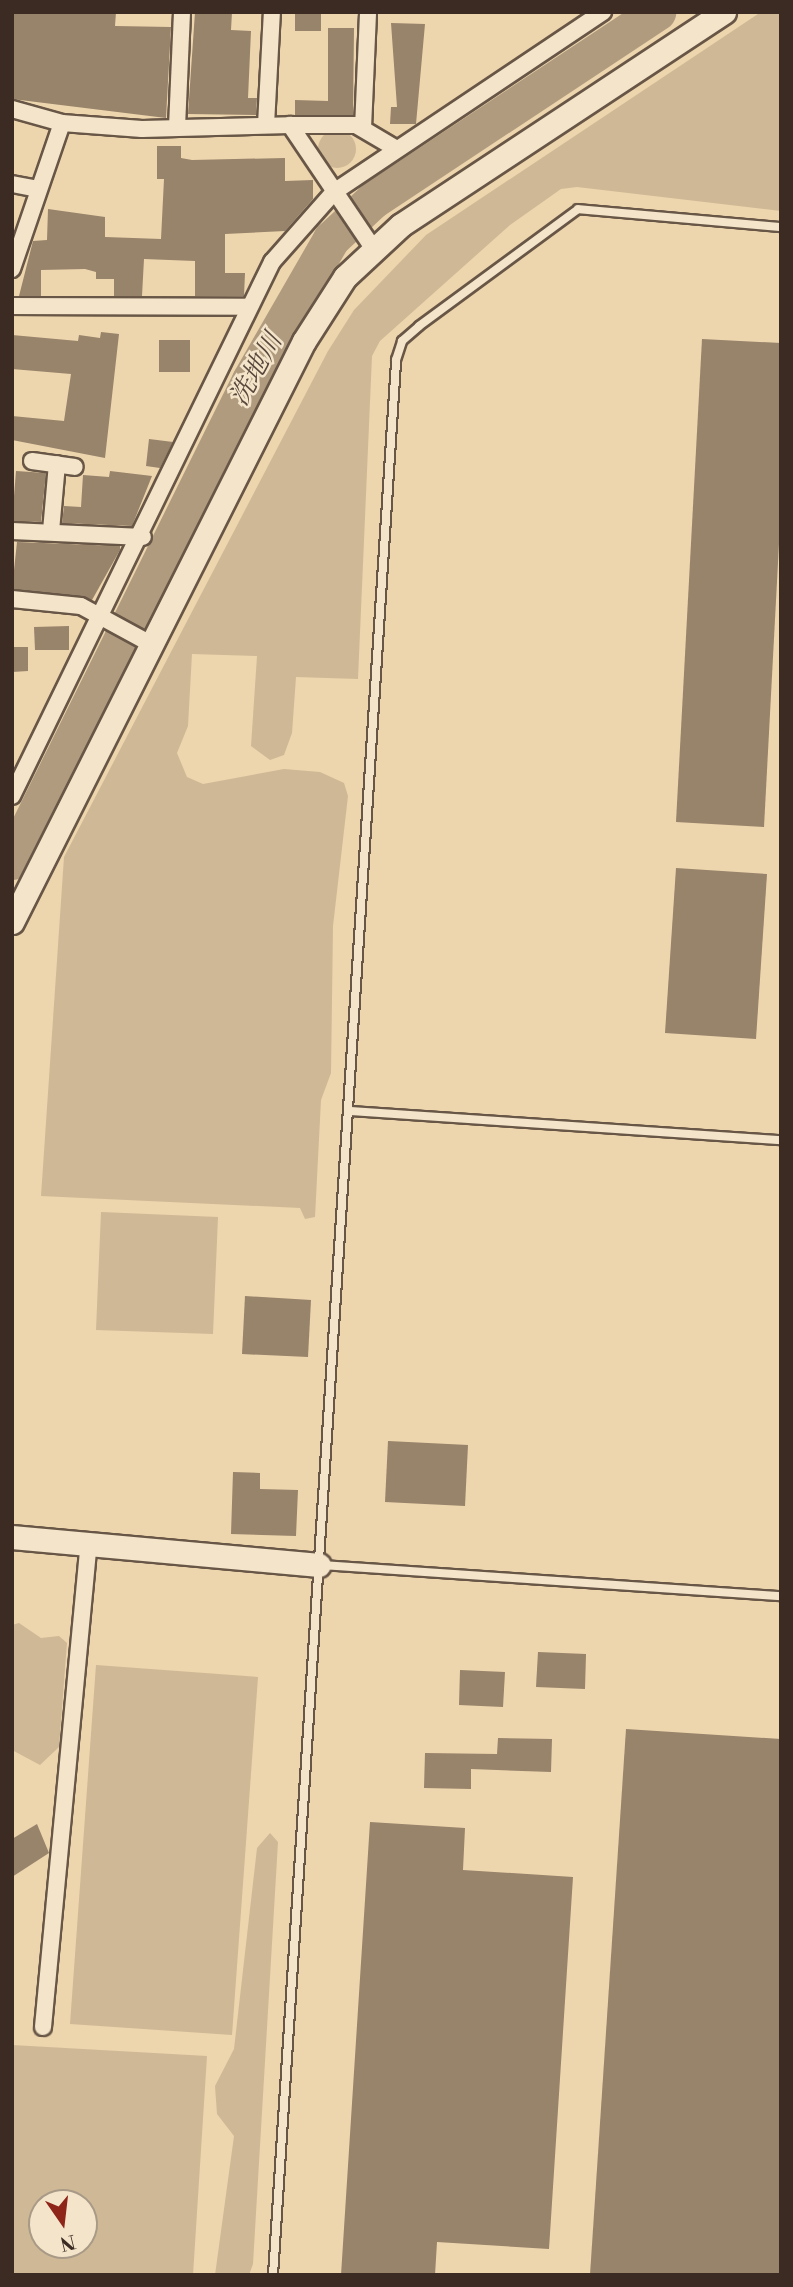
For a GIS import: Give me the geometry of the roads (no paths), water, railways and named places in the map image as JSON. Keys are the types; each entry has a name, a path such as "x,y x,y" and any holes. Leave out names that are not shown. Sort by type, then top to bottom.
{"street":[{"path":"177,127 182,12"},
{"path":"266,125 272,12"},
{"path":"363,128 368,12"},
{"path":"12,796 108,620 247,307 272,262 337,196 395,148 603,12"},
{"path":"12,922 147,642 304,341 370,242 724,12"},
{"path":"12,109 62,123 363,128 395,148"},
{"path":"12,269 62,123"},
{"path":"290,125 370,242"},
{"path":"12,184 38,189"},
{"path":"12,306 247,307"},
{"path":"32,461 75,467"},
{"path":"51,531 57,464"},
{"path":"12,531 143,537"},
{"path":"12,599 81,606 147,642"},
{"path":"12,1537 319,1565"},
{"path":"43,2027 89,1542"}],"lane":[{"path":"273,2275 402,341 578,209 781,228"},
{"path":"351,1111 781,1140"},
{"path":"319,1565 781,1596"}],"waterway":[{"name":"洗地川","path":"12,861 250,380 331,239 373,200 657,12"}]}
